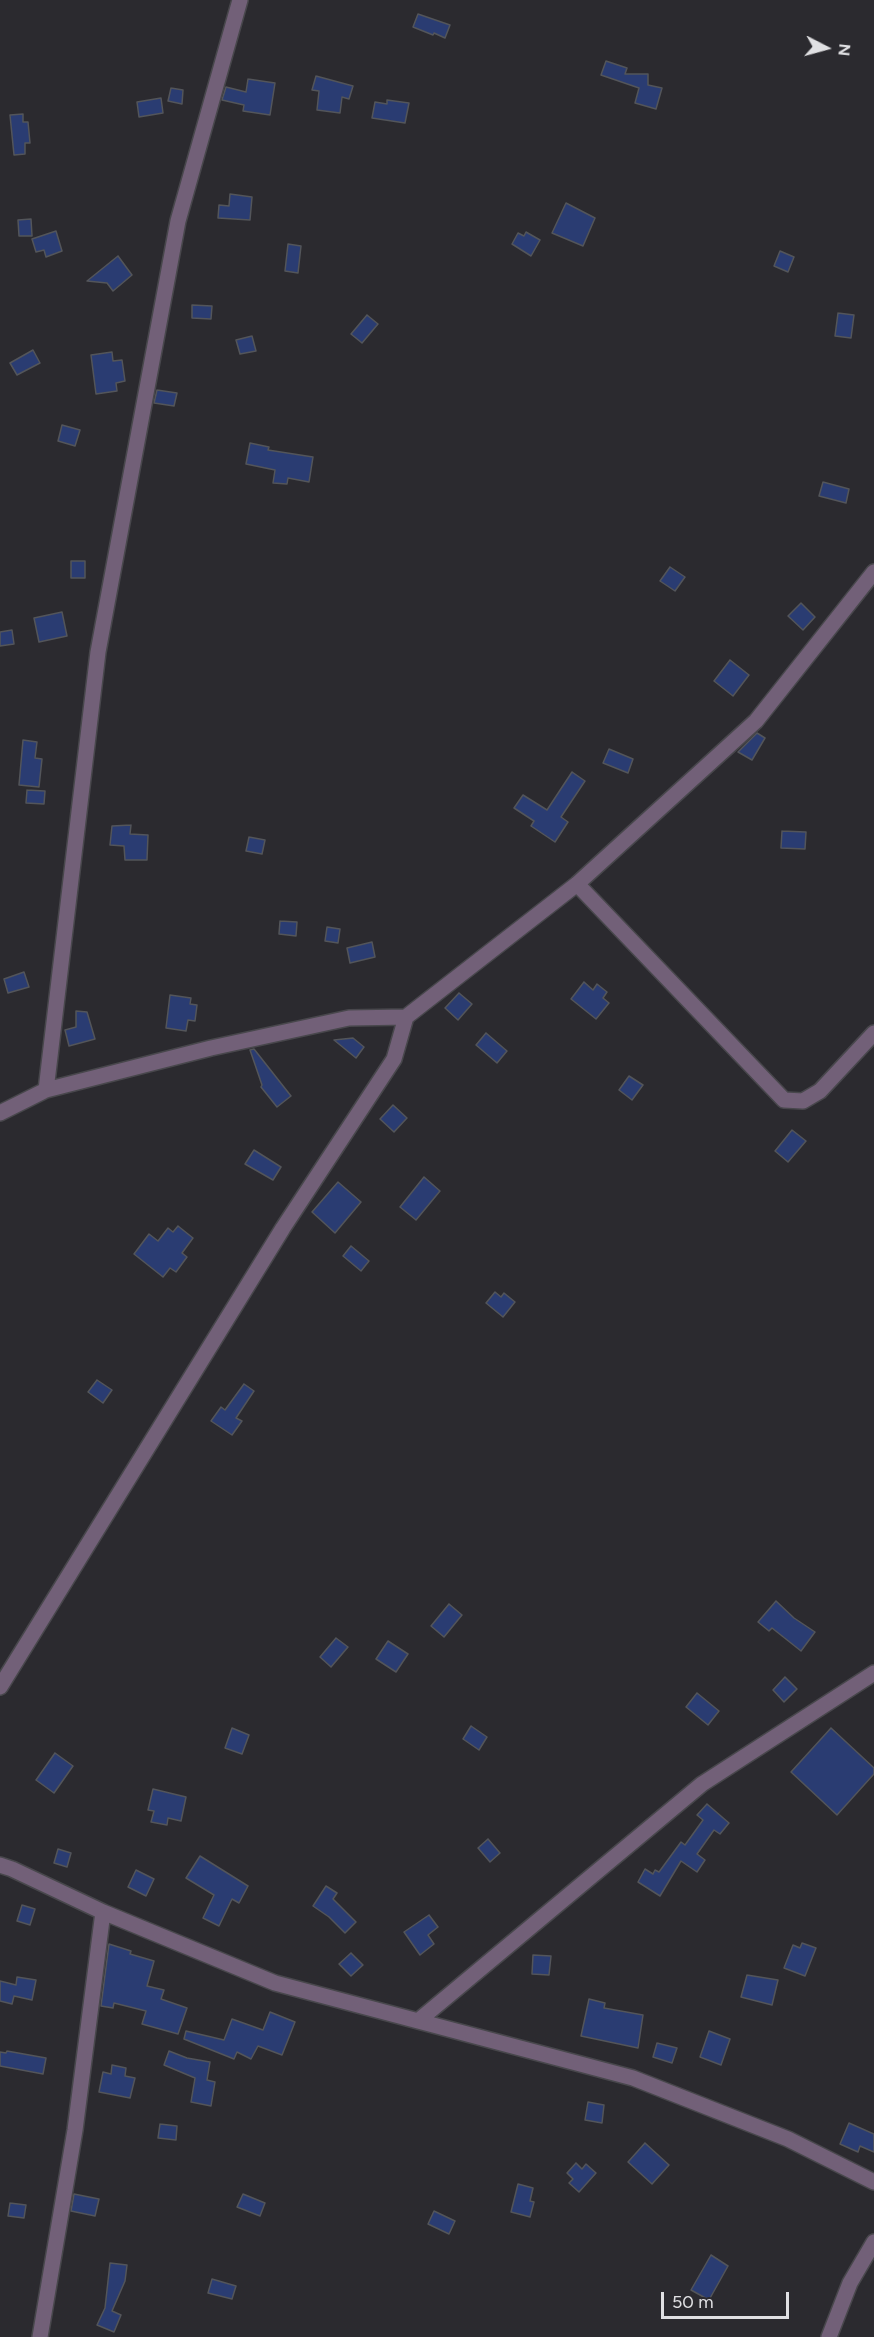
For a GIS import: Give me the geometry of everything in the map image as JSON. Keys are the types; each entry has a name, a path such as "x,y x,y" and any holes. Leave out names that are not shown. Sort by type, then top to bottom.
{"street":[{"path":"46,1090 98,652 178,221 240,0"},
{"path":"0,1687 283,1228 394,1059 406,1017 577,884 756,721 874,572"},
{"path":"577,884 784,1100 803,1101 820,1090 874,1033"},
{"path":"0,1113 46,1090 211,1048 349,1018 406,1017"},
{"path":"418,2021 702,1784 874,1673"},
{"path":"0,1865 103,1912 275,1983 633,2078 788,2139 874,2182"},
{"path":"40,2337 75,2130 103,1912"},
{"path":"829,2337 850,2283 874,2241"}],"building":[{"path":"418,14 450,25 445,38 413,27"},
{"path":"606,61 627,68 625,74 648,74 648,85 662,88 656,109 635,103 639,88 601,75"},
{"path":"316,76 353,86 349,99 342,97 340,113 317,110 319,91 312,90"},
{"path":"248,79 275,83 270,115 243,111 244,105 222,100 226,87 246,92"},
{"path":"171,88 183,90 182,104 168,101"},
{"path":"161,98 163,113 139,117 137,102"},
{"path":"387,100 409,103 405,123 372,118 375,102 387,104"},
{"path":"23,114 23,122 28,122 30,143 25,143 25,154 14,155 10,115"},
{"path":"230,194 252,197 250,220 218,218 219,205 229,206"},
{"path":"566,203 595,218 583,246 552,233"},
{"path":"31,219 32,236 19,236 18,220"},
{"path":"56,231 62,251 46,257 44,250 36,252 32,239"},
{"path":"526,232 540,240 531,256 512,244 518,233 524,236"},
{"path":"288,244 301,246 298,273 285,271"},
{"path":"780,251 794,257 788,272 774,266"},
{"path":"118,256 132,275 113,291 107,283 87,281"},
{"path":"192,305 212,306 211,319 192,318"},
{"path":"838,313 854,315 851,338 835,336"},
{"path":"367,315 378,324 362,343 351,334"},
{"path":"252,336 256,351 240,354 236,340"},
{"path":"33,350 40,363 17,375 10,363"},
{"path":"112,352 113,361 122,360 125,381 116,383 117,391 96,394 91,355"},
{"path":"157,390 177,393 174,406 154,403"},
{"path":"62,425 80,430 75,446 58,441"},
{"path":"250,443 269,447 268,450 313,457 309,482 288,478 287,484 273,483 275,470 246,464"},
{"path":"823,482 849,489 846,503 819,496"},
{"path":"71,561 85,561 85,578 71,578"},
{"path":"670,567 685,577 675,591 660,581"},
{"path":"801,603 815,617 803,630 788,616"},
{"path":"62,612 67,636 39,642 34,618"},
{"path":"12,630 14,644 0,646 0,632"},
{"path":"730,660 749,675 733,696 714,681"},
{"path":"757,733 765,738 752,760 738,752"},
{"path":"23,740 37,742 35,758 42,759 39,787 19,785"},
{"path":"609,749 633,759 628,773 603,763"},
{"path":"572,772 585,781 561,817 568,822 555,842 531,826 534,821 514,808 523,795 547,810"},
{"path":"27,790 45,791 44,804 26,803"},
{"path":"131,825 130,834 148,835 147,860 125,860 124,846 110,845 112,826"},
{"path":"782,831 806,832 805,849 781,848"},
{"path":"249,837 265,840 262,854 246,851"},
{"path":"280,921 297,922 296,936 279,934"},
{"path":"327,927 340,929 338,943 325,941"},
{"path":"372,942 375,957 350,963 347,948"},
{"path":"24,972 29,987 8,993 4,979"},
{"path":"584,982 593,990 597,984 607,992 603,998 609,1003 596,1019 571,999"},
{"path":"459,993 472,1004 458,1020 445,1008"},
{"path":"170,995 191,998 190,1004 197,1005 195,1021 188,1020 186,1031 166,1028"},
{"path":"76,1011 87,1012 95,1039 69,1046 65,1030 76,1027"},
{"path":"486,1033 507,1051 497,1063 476,1045"},
{"path":"353,1038 364,1047 356,1058 334,1040"},
{"path":"254,1049 291,1096 277,1107 261,1087 250,1050"},
{"path":"629,1076 643,1085 632,1100 619,1090"},
{"path":"393,1105 407,1118 394,1132 380,1119"},
{"path":"792,1130 806,1141 788,1162 775,1151"},
{"path":"254,1150 281,1167 273,1180 245,1164"},
{"path":"424,1177 440,1191 416,1220 400,1207"},
{"path":"338,1182 361,1202 335,1233 312,1212"},
{"path":"178,1226 193,1238 182,1253 187,1257 176,1272 170,1268 163,1277 134,1254 149,1234 158,1241 168,1228 173,1232"},
{"path":"351,1246 369,1261 361,1271 343,1256"},
{"path":"495,1292 501,1297 504,1293 515,1302 503,1317 486,1303"},
{"path":"97,1380 112,1390 103,1403 88,1392"},
{"path":"244,1384 254,1391 236,1418 242,1421 232,1435 211,1421 221,1407 225,1410"},
{"path":"776,1601 794,1618 815,1632 801,1651 772,1628 769,1631 758,1622"},
{"path":"449,1604 462,1615 444,1637 431,1626"},
{"path":"336,1638 348,1647 331,1667 320,1657"},
{"path":"388,1641 408,1654 396,1672 376,1659"},
{"path":"785,1677 797,1689 784,1702 773,1690"},
{"path":"697,1693 719,1711 708,1725 686,1707"},
{"path":"471,1726 487,1737 479,1750 463,1739"},
{"path":"232,1728 249,1735 242,1754 225,1748"},
{"path":"831,1728 874,1768 874,1774 837,1815 791,1772"},
{"path":"55,1753 73,1766 54,1793 36,1780"},
{"path":"153,1789 186,1797 181,1821 168,1818 167,1825 151,1822 154,1811 148,1810"},
{"path":"707,1804 729,1823 720,1834 714,1830 697,1854 705,1860 697,1872 681,1861 660,1896 638,1882 645,1869 653,1874 655,1870 659,1872 681,1842 685,1845 703,1820 697,1815"},
{"path":"488,1839 500,1853 490,1862 478,1848"},
{"path":"58,1849 71,1853 67,1867 54,1863"},
{"path":"200,1856 248,1886 239,1903 232,1899 219,1926 203,1918 214,1895 186,1878"},
{"path":"136,1870 154,1879 146,1896 128,1887"},
{"path":"326,1886 337,1893 333,1899 356,1922 345,1933 329,1917 313,1906"},
{"path":"22,1905 35,1909 30,1925 17,1921"},
{"path":"429,1915 438,1927 428,1935 434,1944 420,1955 404,1932"},
{"path":"802,1943 816,1948 805,1976 784,1968 793,1945 800,1948"},
{"path":"109,1944 131,1951 130,1954 154,1961 147,1986 164,1990 161,1999 187,2008 178,2034 142,2024 146,2011 114,2003 113,2008 101,2006"},
{"path":"351,1953 363,1965 351,1976 339,1964"},
{"path":"533,1955 551,1956 549,1975 532,1974"},
{"path":"747,1975 778,1980 772,2005 741,1997"},
{"path":"17,1977 36,1980 32,2000 14,1996 12,2004 0,2001 0,1981 16,1985"},
{"path":"589,1999 605,2003 604,2008 643,2015 638,2048 581,2036"},
{"path":"270,2012 295,2022 282,2055 258,2046 251,2059 237,2052 234,2059 184,2039 186,2031 224,2040 232,2019 263,2030"},
{"path":"709,2031 730,2039 721,2065 700,2057"},
{"path":"657,2043 677,2048 672,2063 653,2057"},
{"path":"7,2051 46,2058 43,2074 0,2066 0,2052 6,2053"},
{"path":"169,2051 187,2058 210,2062 207,2080 215,2082 211,2106 191,2102 195,2078 164,2065"},
{"path":"112,2065 126,2068 125,2076 135,2078 130,2098 99,2092 103,2072 111,2074"},
{"path":"588,2102 604,2105 602,2123 585,2120"},
{"path":"849,2123 874,2134 874,2152 860,2146 858,2152 840,2144"},
{"path":"160,2124 177,2126 176,2140 158,2138"},
{"path":"645,2143 669,2165 652,2184 628,2162"},
{"path":"576,2163 582,2169 586,2164 596,2173 579,2192 569,2183 573,2179 567,2173"},
{"path":"518,2184 533,2188 530,2201 534,2202 530,2217 511,2212"},
{"path":"74,2194 99,2199 95,2216 71,2211"},
{"path":"243,2194 265,2203 260,2216 237,2207"},
{"path":"10,2203 26,2205 24,2218 8,2216"},
{"path":"434,2211 455,2221 449,2234 428,2224"},
{"path":"711,2255 728,2266 709,2300 691,2290"},
{"path":"110,2263 127,2265 125,2281 112,2311 121,2315 114,2332 97,2325 105,2308"},
{"path":"212,2279 236,2286 232,2299 208,2293"}]}
